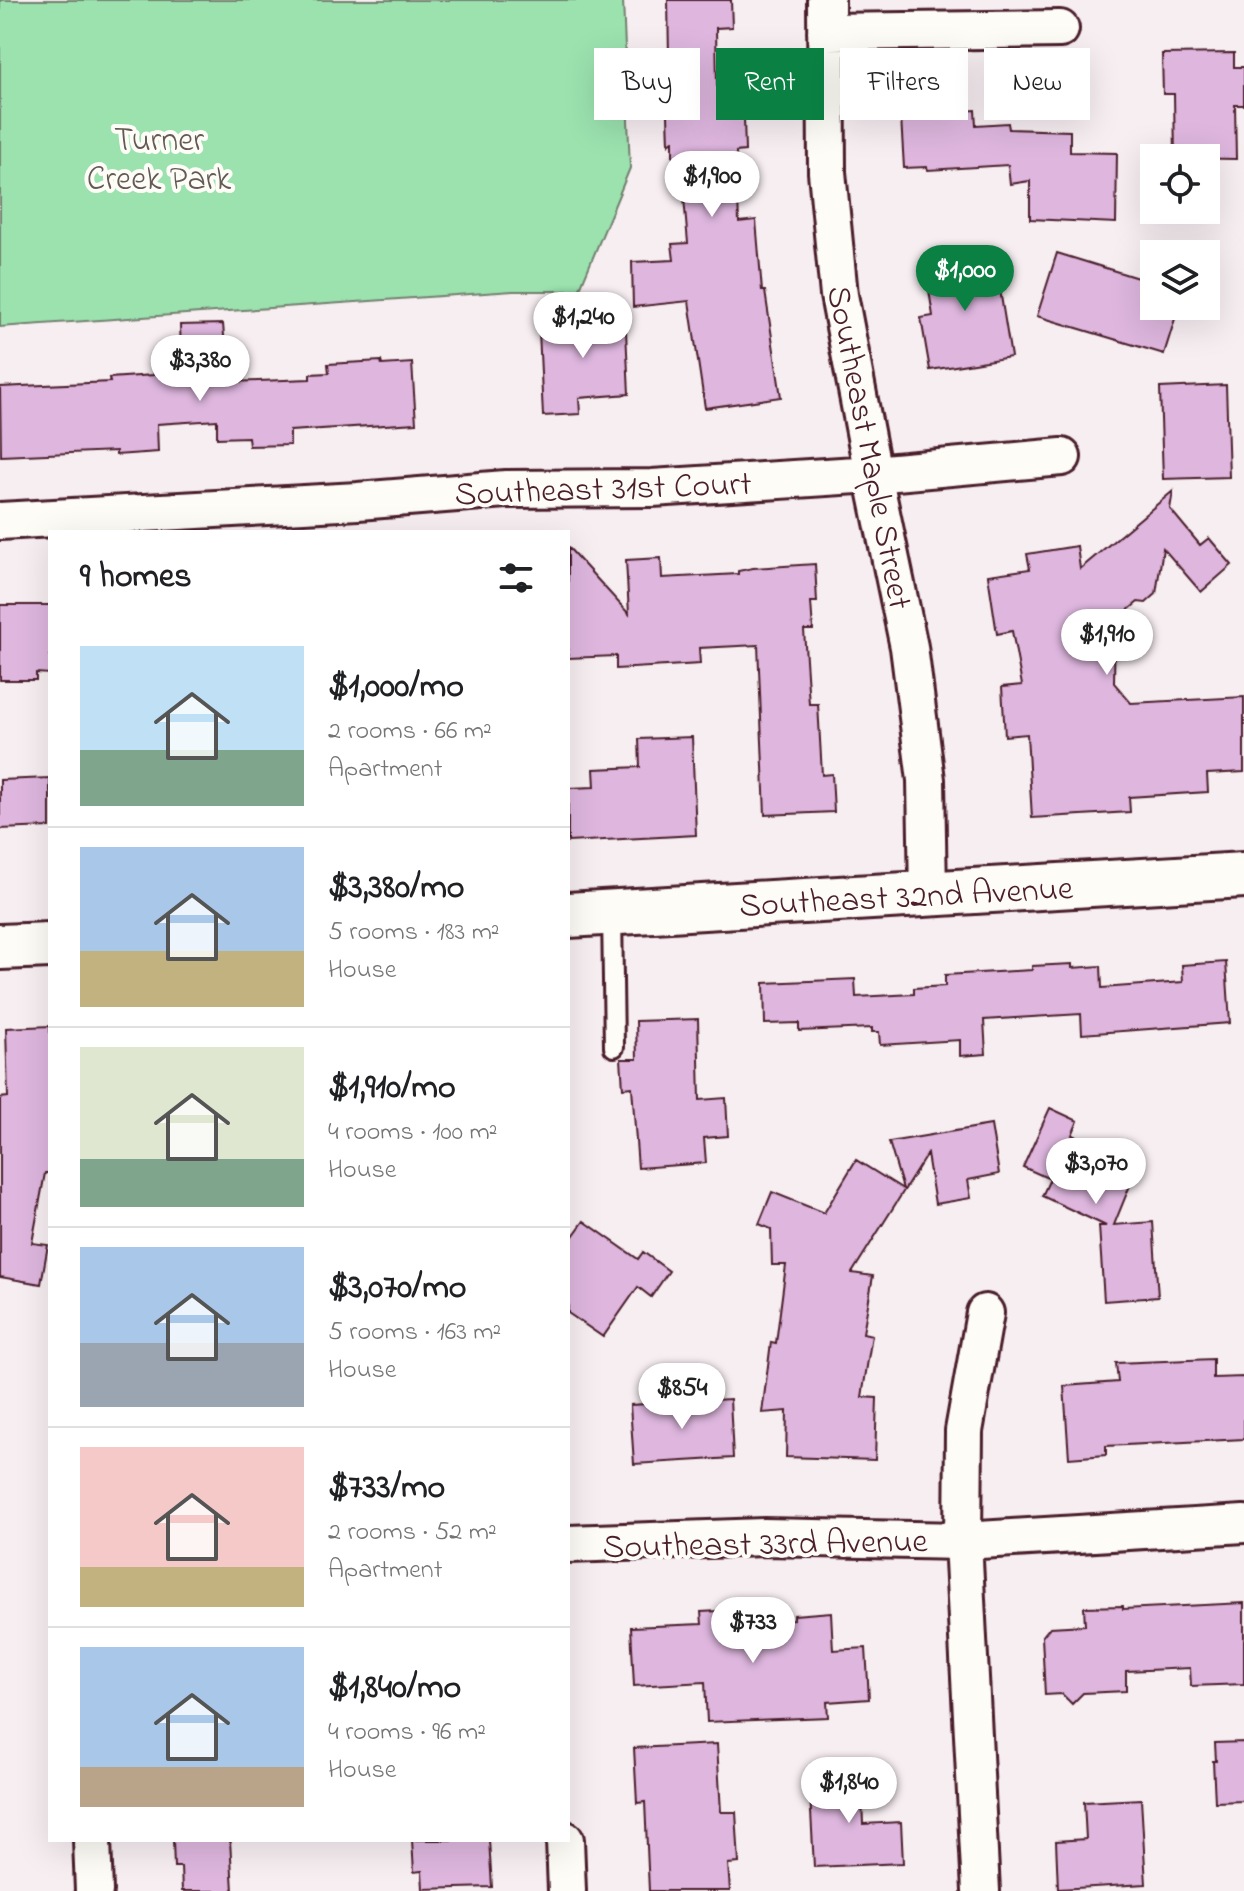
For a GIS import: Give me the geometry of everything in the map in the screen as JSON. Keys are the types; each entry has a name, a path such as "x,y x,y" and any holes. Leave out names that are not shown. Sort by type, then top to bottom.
{"main road":[{"name":"Southeast 32nd Avenue","path":"570,915 1244,875"},
{"path":"0,947 48,945"}],"street":[{"path":"826,16 1060,29"},
{"name":"Southeast Maple Street","path":"826,16 827,172 839,295 911,662 926,780 928,894"},
{"name":"Southeast 31st Court","path":"0,521 358,501 506,489 652,488 873,474 1062,457"},
{"path":"981,1891 963,1541 964,1431 985,1313"},
{"name":"Southeast 33rd Avenue","path":"570,1544 764,1537 963,1541 1244,1524"},
{"path":"92,1842 94,1891"},
{"path":"565,1842 567,1891"}],"lane":[{"path":"612,913 614,1047"}],"green space":[{"name":"Turner Creek Park","path":"0,0 623,0 625,48 594,48 594,120 628,120 630,168 579,291 513,291 0,327"}],"building":[{"path":"668,0 731,0 732,27 716,28 716,120 744,120 745,151 736,152 739,222 756,220 762,291 765,291 781,397 705,408 689,301 633,307 632,262 674,260 672,244 688,243 681,164 673,165 673,141 669,144 668,120 700,120 700,48 669,48"},
{"path":"1234,53 1234,67 1244,67 1244,105 1235,105 1236,159 1220,159 1220,144 1175,144 1174,94 1163,94 1162,54"},
{"path":"975,110 976,125 1008,123 1009,129 1070,131 1070,152 1117,153 1116,223 1030,219 1030,181 1010,184 1008,165 928,170 927,167 904,168 901,120 968,120 968,111"},
{"path":"994,253 1011,357 930,370 921,318 933,316 925,264"},
{"path":"1057,253 1140,279 1140,320 1175,320 1164,354 1037,316"},
{"path":"625,310 629,394 579,398 580,414 543,416 539,331 560,330 559,314"},
{"path":"223,324 228,382 310,379 310,374 329,373 328,364 412,363 416,423 290,431 290,445 249,446 248,437 217,438 217,420 157,424 158,452 1,456 0,387 110,382 109,378 154,375 152,352 181,351 180,325"},
{"path":"1226,385 1229,477 1163,479 1160,388"},
{"path":"1173,491 1170,509 1200,545 1209,538 1232,565 1201,592 1163,548 1156,594 1146,603 1138,602 1115,621 1114,683 1131,703 1244,697 1244,772 1207,774 1208,792 1129,797 1130,812 1032,818 1027,734 1005,736 1002,687 1022,685 1012,631 997,634 988,575 1030,569 1027,554 1077,546 1080,569"},
{"path":"570,549 629,614 626,560 661,558 662,578 738,574 738,571 753,568 815,564 817,602 811,602 813,630 804,630 809,704 818,704 822,775 832,774 834,812 765,815 758,645 699,648 700,664 616,669 616,656 570,658"},
{"path":"0,605 48,605 48,674 36,673 36,680 0,680"},
{"path":"692,737 696,835 570,842 570,788 595,787 594,769 640,767 639,739"},
{"path":"48,778 48,827 0,829 0,780"},
{"path":"1226,962 1230,1023 1082,1034 1081,1014 984,1020 986,1054 960,1056 960,1040 880,1045 879,1032 872,1032 872,1028 799,1031 799,1023 765,1024 764,983 855,979 856,997 914,994 914,988 945,986 945,975 1032,970 1032,966 1072,964 1072,968 1101,966 1102,988 1183,982 1182,965"},
{"path":"698,1019 700,1100 726,1098 728,1136 704,1138 706,1163 638,1168 632,1087 623,1088 621,1059 637,1059 636,1021"},
{"path":"48,1026 48,1173 45,1173 32,1243 48,1245 41,1284 0,1277 0,1098 8,1097 6,1028"},
{"path":"1050,1108 1078,1121 1072,1135 1106,1150 1099,1164 1133,1178 1114,1225 1153,1222 1158,1297 1104,1301 1099,1226 1106,1226 1042,1196 1050,1179 1023,1167"},
{"path":"991,1125 999,1174 968,1180 971,1198 935,1204 927,1154 852,1273 873,1276 863,1333 872,1335 862,1397 877,1398 875,1460 786,1457 787,1411 762,1413 771,1342 776,1343 786,1265 772,1265 771,1229 759,1224 772,1192 824,1213 856,1160 903,1189 889,1142"},
{"path":"584,1221 638,1259 643,1252 669,1271 651,1297 638,1287 603,1337 570,1314 570,1240"},
{"path":"1213,1359 1213,1378 1244,1377 1244,1439 1106,1446 1106,1455 1069,1458 1064,1386 1118,1382 1116,1363"},
{"path":"730,1399 733,1458 634,1464 630,1405"},
{"path":"1244,1603 1244,1684 1191,1686 1190,1668 1126,1671 1126,1691 1083,1693 1072,1704 1062,1694 1045,1695 1042,1637 1050,1627 1085,1625 1084,1607 1123,1606 1123,1609"},
{"path":"737,1610 738,1622 794,1619 794,1615 831,1612 833,1650 866,1648 869,1699 827,1702 828,1717 707,1722 705,1682 634,1686 631,1627 702,1624 701,1612"},
{"path":"1244,1742 1244,1801 1215,1802 1215,1743"},
{"path":"717,1744 721,1812 736,1812 739,1863 728,1864 730,1891 649,1891 645,1802 637,1803 634,1748"},
{"path":"861,1772 863,1824 901,1822 903,1863 814,1867 809,1775"},
{"path":"1141,1799 1146,1884 1058,1889 1056,1841 1086,1839 1084,1802"},
{"path":"173,1842 230,1842 233,1891 182,1891 181,1867 174,1867"},
{"path":"412,1842 489,1842 492,1887 423,1889 422,1871 414,1872"}]}
